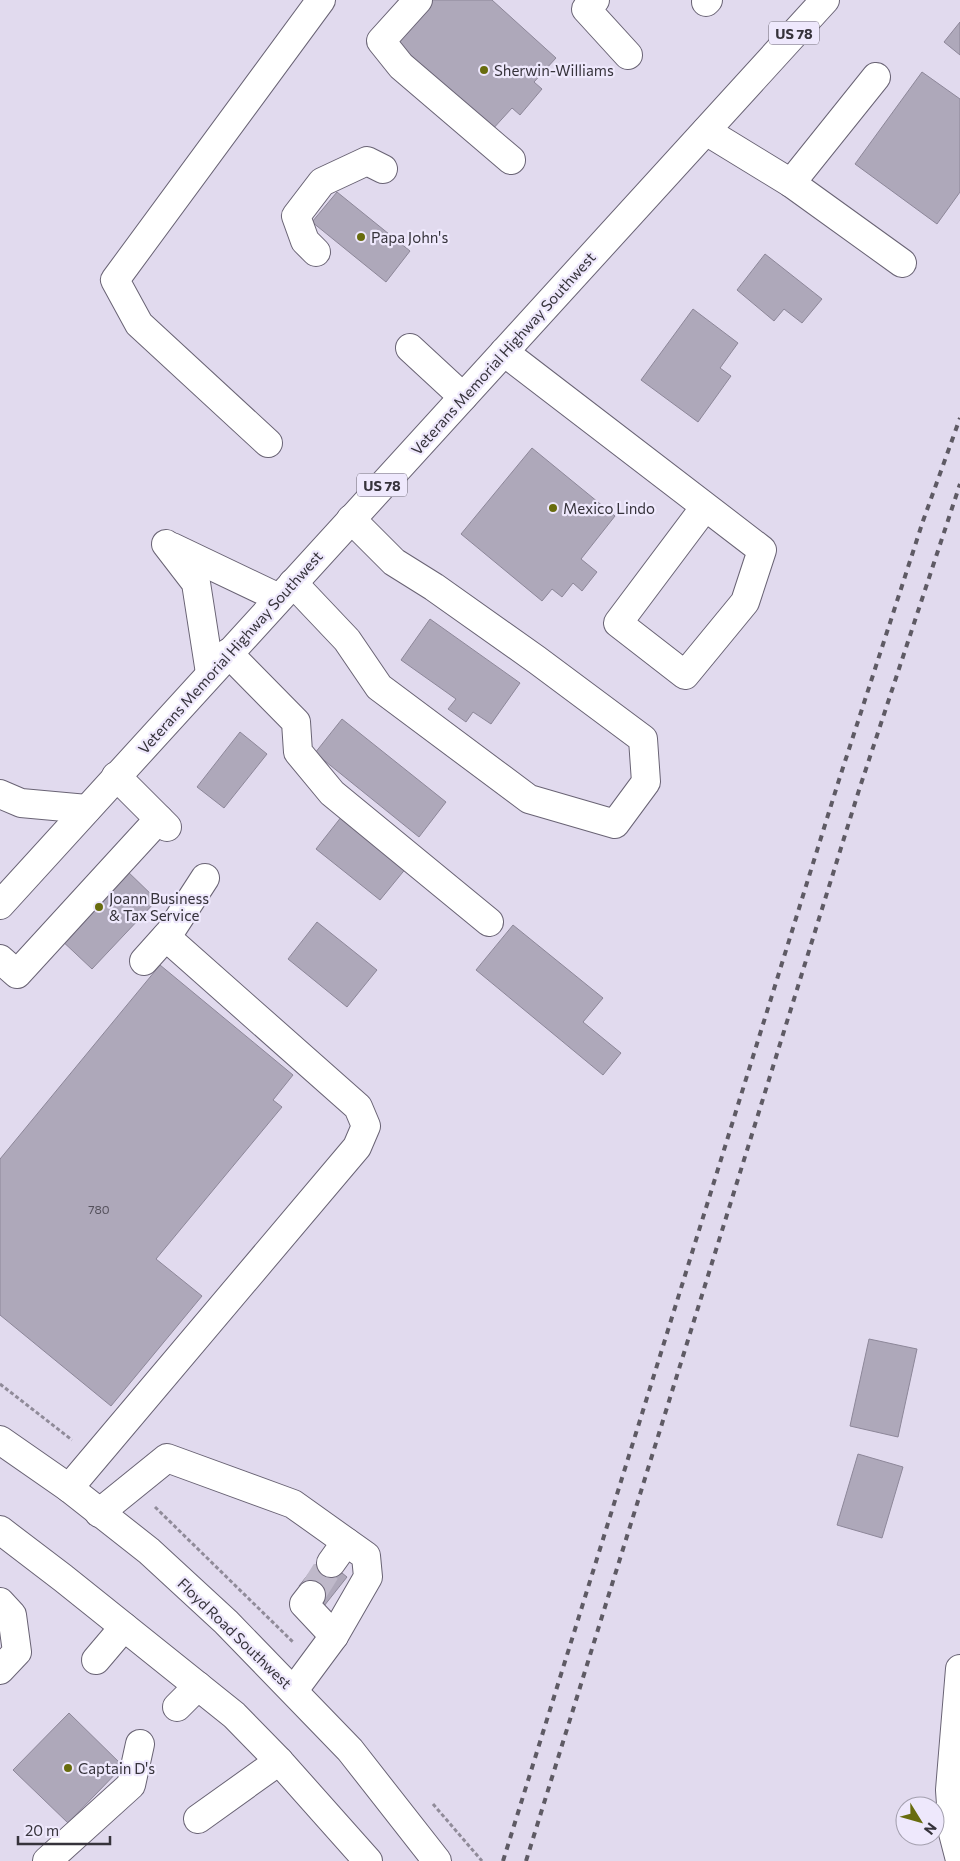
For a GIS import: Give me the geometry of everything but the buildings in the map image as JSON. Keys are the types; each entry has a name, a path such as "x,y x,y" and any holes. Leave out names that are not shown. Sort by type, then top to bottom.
{"main road":[{"path":"268,443 139,324 115,280 321,0"},
{"path":"418,0 382,41 402,66 510,160"},
{"path":"595,0 586,9 628,55"},
{"name":"Veterans Memorial Highway Southwest","path":"0,905 825,0"},
{"path":"791,184 876,77"},
{"path":"706,131 791,184 902,263"},
{"path":"316,252 305,241 296,216 322,182 367,161 383,169"},
{"path":"410,348 463,397"},
{"path":"504,352 762,550 745,602 685,675 618,623 705,507"},
{"path":"210,673 196,583 166,544 286,590 347,640 380,687 529,800 614,824 646,782 643,739 505,637 434,587 394,562 351,518"},
{"path":"228,653 296,722 298,752 332,793 489,922"},
{"path":"9,967 163,823 116,776"},
{"path":"0,794 20,803 87,809"},
{"path":"144,960 166,937 205,878"},
{"path":"69,1488 357,1147 366,1126 358,1107 166,937"},
{"name":"Floyd Road Southwest","path":"0,1440 69,1488 149,1551 226,1622 294,1690 350,1750 437,1861"},
{"path":"99,1513 167,1458 293,1504 338,1552 366,1556 368,1578 334,1636 294,1690"},
{"path":"1,1533 124,1627 234,1716 279,1761 361,1853"},
{"path":"310,1595 304,1604 334,1636"},
{"path":"0,1602 12,1615 17,1652 0,1670"},
{"path":"96,1660 124,1627"},
{"path":"960,1669 950,1790 953,1834 960,1860"},
{"path":"177,1707 198,1686"},
{"path":"47,1861 131,1785 140,1744"},
{"path":"198,1819 279,1761"}],"path":[{"path":"428,1798 482,1861"}],"tunnel":[{"path":"311,1595 331,1563"}],"railway":[{"path":"503,1861 838,783 923,521 960,418"},
{"path":"526,1861 859,790 960,484"}],"place":[{"name":"Sherwin-Williams","path":"484,70"},
{"name":"Papa John's","path":"361,237"},
{"name":"Mexico Lindo","path":"553,508"},
{"name":"Joann Business & Tax Service","path":"99,907"},
{"name":"Captain D's","path":"68,1768"}]}
